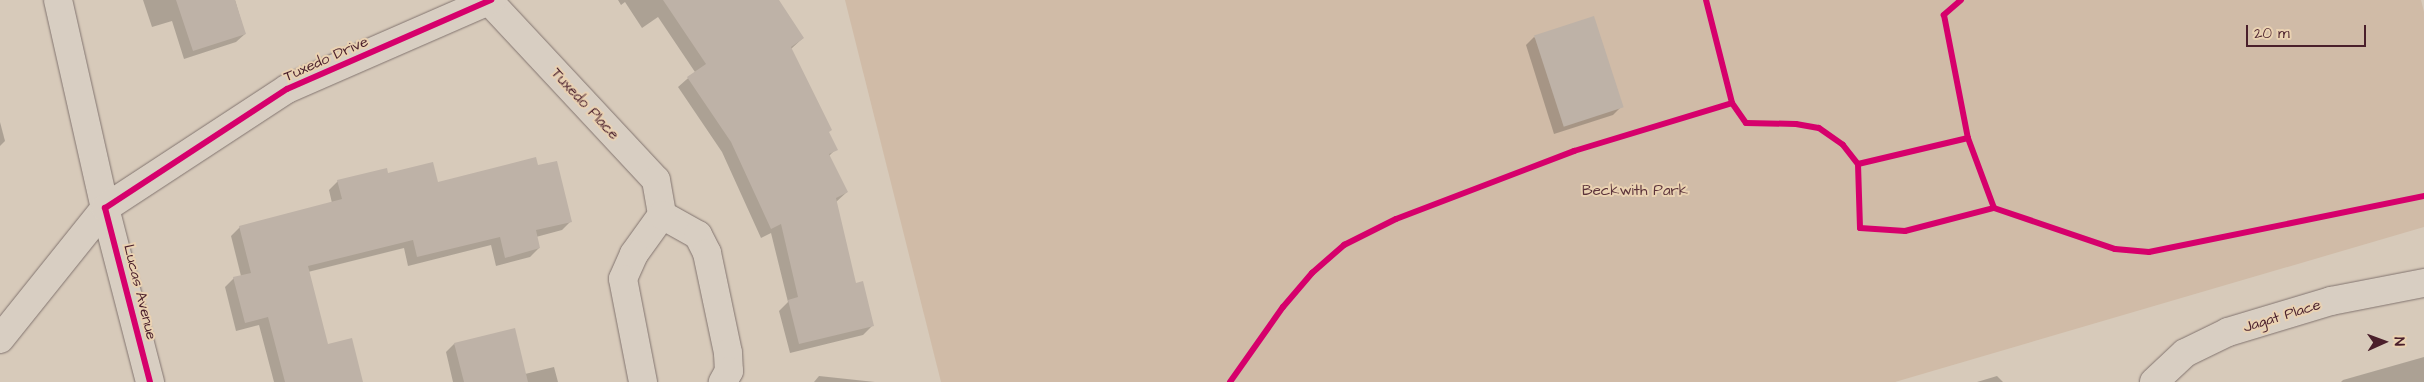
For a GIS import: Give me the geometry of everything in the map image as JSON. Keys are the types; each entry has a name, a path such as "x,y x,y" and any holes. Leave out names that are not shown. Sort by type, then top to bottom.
{"street":[{"name":"Lucas Avenue","path":"58,0 105,208 150,382"},
{"name":"Tuxedo Drive","path":"0,340 105,208 286,89 491,1"},
{"name":"Tuxedo Place","path":"491,1 656,180 662,215"},
{"path":"643,382 623,279 634,254 662,215 698,235 708,253 728,353 729,371 722,382"},
{"name":"Jagat Place","path":"2154,382 2185,353 2228,332 2331,300 2424,283"}],"green space":[{"name":"Beckwith Park","path":"845,0 2421,0 2424,12 2424,227 1895,382 941,382"}],"building":[{"path":"176,0 235,0 246,34 193,51"},
{"path":"663,0 779,0 804,38 791,47 832,130 829,132 838,150 829,154 848,192 836,198 856,283 863,281 874,326 799,344 788,300 798,297 781,224 771,229 731,142 687,77 706,64"},
{"path":"1594,16 1624,107 1564,127 1534,35"},
{"path":"536,157 538,165 557,161 572,222 536,230 540,248 505,258 500,237 417,257 413,240 308,266 328,344 352,338 363,382 285,382 268,317 245,323 233,277 251,273 239,226 342,199 337,180 387,168 388,173 433,162 438,182"},
{"path":"515,328 528,382 464,382 454,343"}],"cycle path":[{"path":"150,382 105,208 287,89 491,0"},
{"path":"1706,0 1732,103"},
{"path":"1961,0 1944,15 1968,138"},
{"path":"1230,382 1283,307 1312,273 1344,245 1396,219 1574,151 1732,103 1746,123 1796,124 1819,128 1843,145 1858,164 1860,228 1905,231 1994,208 1968,138 1858,164"},
{"path":"1994,208 2115,249 2149,252 2424,196"}]}
